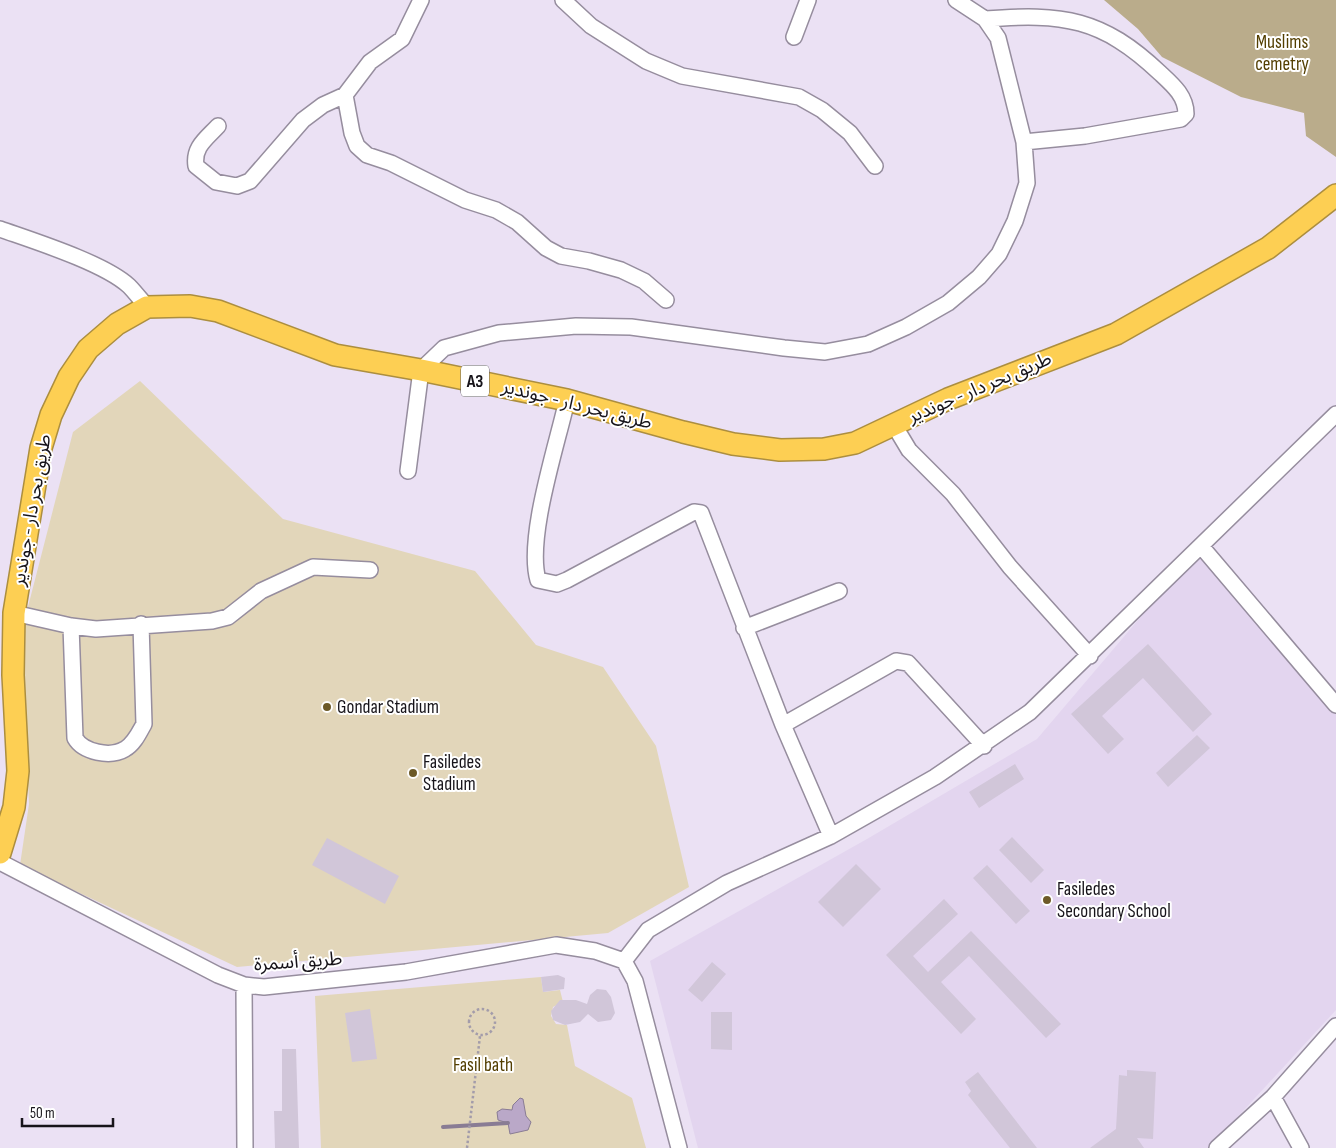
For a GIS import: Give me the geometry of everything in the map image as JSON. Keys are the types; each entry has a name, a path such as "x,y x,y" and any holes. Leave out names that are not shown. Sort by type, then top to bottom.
{"highway":[{"name":"طريق بحر دار - جوندير","path":"0,853 14,807 18,771 14,675 14,614 41,448 50,415 69,377 88,349 117,324 147,307 190,306 218,311 335,355 568,400 682,432 733,444 780,450 824,449 855,443 948,399 1116,334 1268,248 1336,195"}],"street":[{"path":"218,126 198,147 196,166 216,182 237,186 250,181 303,120 324,105 345,95 358,75 370,62 402,39 421,0"},
{"path":"563,0 591,26 622,48 655,65 682,76 799,97 822,110 850,133 875,166"},
{"path":"794,38 808,0"},
{"path":"408,471 420,370 444,348 499,334 576,326 631,327 825,352 868,344 906,327 948,303 979,277 999,254 1015,221 1028,183 1024,142 998,38 985,19 956,0"},
{"path":"985,19 1026,16 1066,19 1094,26 1132,48 1178,90 1186,105 1186,114 1181,119 1085,136 1024,142"},
{"path":"345,95 352,134 357,146 367,155 391,163 465,200 496,210 517,222 546,248 561,256 589,260 621,270 644,281 666,300"},
{"path":"0,230 55,249 112,275 128,285 147,307"},
{"path":"568,400 538,524 534,567 538,580 557,584 649,534 698,512 704,516 744,628 831,836"},
{"path":"681,1148 635,981 624,961 648,930 727,883 831,836 984,746 1030,712 1090,656 1336,414"},
{"path":"894,425 908,450 953,494 1010,568 1090,656"},
{"path":"1200,546 1336,705"},
{"path":"14,614 71,626 96,629 141,624 197,623 228,617 261,591 313,567 370,570"},
{"path":"744,628 838,591"},
{"path":"71,626 75,738 79,745 88,750 112,753 125,750 137,738 144,724 141,624"},
{"path":"783,725 896,661 902,661 908,663 984,746"},
{"name":"طريق أسمرة","path":"0,862 167,950 244,985 274,986 406,972 556,945 594,951 624,961"},
{"path":"244,985 245,1148"},
{"path":"1217,1148 1273,1098 1336,1026"},
{"path":"1273,1098 1300,1148"}],"path":[{"path":"484,1009 493,1014 495,1024 490,1033 480,1036 471,1030 469,1020 474,1012 484,1009"},
{"path":"467,1148 480,1036"}],"shaded area":[{"name":"Fasiledes Secondary School","path":"1201,546 1336,714 1336,1010 1209,1148 698,1148 650,961 867,839 1037,739"},
{"path":"520,1098 523,1099 526,1116 531,1122 528,1130 510,1134 508,1123 498,1120 497,1112 502,1109 512,1110 513,1105"}],"green space":[{"name":"Muslims cemetry","path":"1104,0 1336,0 1336,157 1306,136 1304,113 1241,97 1162,57 1138,29"},
{"name":"Gondar Stadium","path":"140,381 283,519 475,571 536,645 603,667 656,746 689,887 608,933 237,967 20,865 29,804 21,634 73,432"},
{"name":"Fasil bath","path":"541,977 543,992 560,990 563,1002 553,1007 551,1016 556,1024 567,1025 575,1066 632,1098 646,1148 321,1148 315,996"}],"building":[{"path":"1148,644 1212,714 1193,732 1143,678 1102,716 1124,739 1108,754 1071,714"},
{"path":"1197,735 1210,748 1168,787 1156,773"},
{"path":"1015,764 1024,779 979,808 969,792"},
{"path":"1012,837 1044,870 1031,883 999,850"},
{"path":"327,838 399,876 385,904 312,865"},
{"path":"856,864 881,889 843,927 818,902"},
{"path":"987,865 1030,911 1016,924 973,878"},
{"path":"944,899 958,914 913,956 928,972 971,931 1061,1024 1046,1038 969,956 941,982 976,1019 961,1034 886,955"},
{"path":"712,962 726,974 702,1002 688,990"},
{"path":"558,975 565,978 564,989 543,992 541,977"},
{"path":"597,989 606,990 611,997 615,1013 611,1020 598,1022 588,1014 580,1022 565,1025 553,1020 551,1011 560,1000 576,1000 587,1004 590,995"},
{"path":"370,1009 377,1059 352,1062 345,1013"},
{"path":"711,1012 732,1012 732,1050 711,1049"},
{"path":"282,1049 296,1049 299,1148 275,1148 274,1111 282,1111"},
{"path":"1127,1070 1156,1072 1153,1139 1137,1138 1144,1148 1090,1148 1116,1129 1119,1075 1127,1076"},
{"path":"978,1072 1037,1148 1010,1148 968,1095 971,1091 965,1082"}],"waterway":[{"path":"443,1127 508,1123"}],"place":[{"name":"Gondar Stadium","path":"327,707"},
{"name":"Fasiledes Stadium","path":"413,773"},
{"name":"Fasiledes Secondary School","path":"1047,900"}]}
